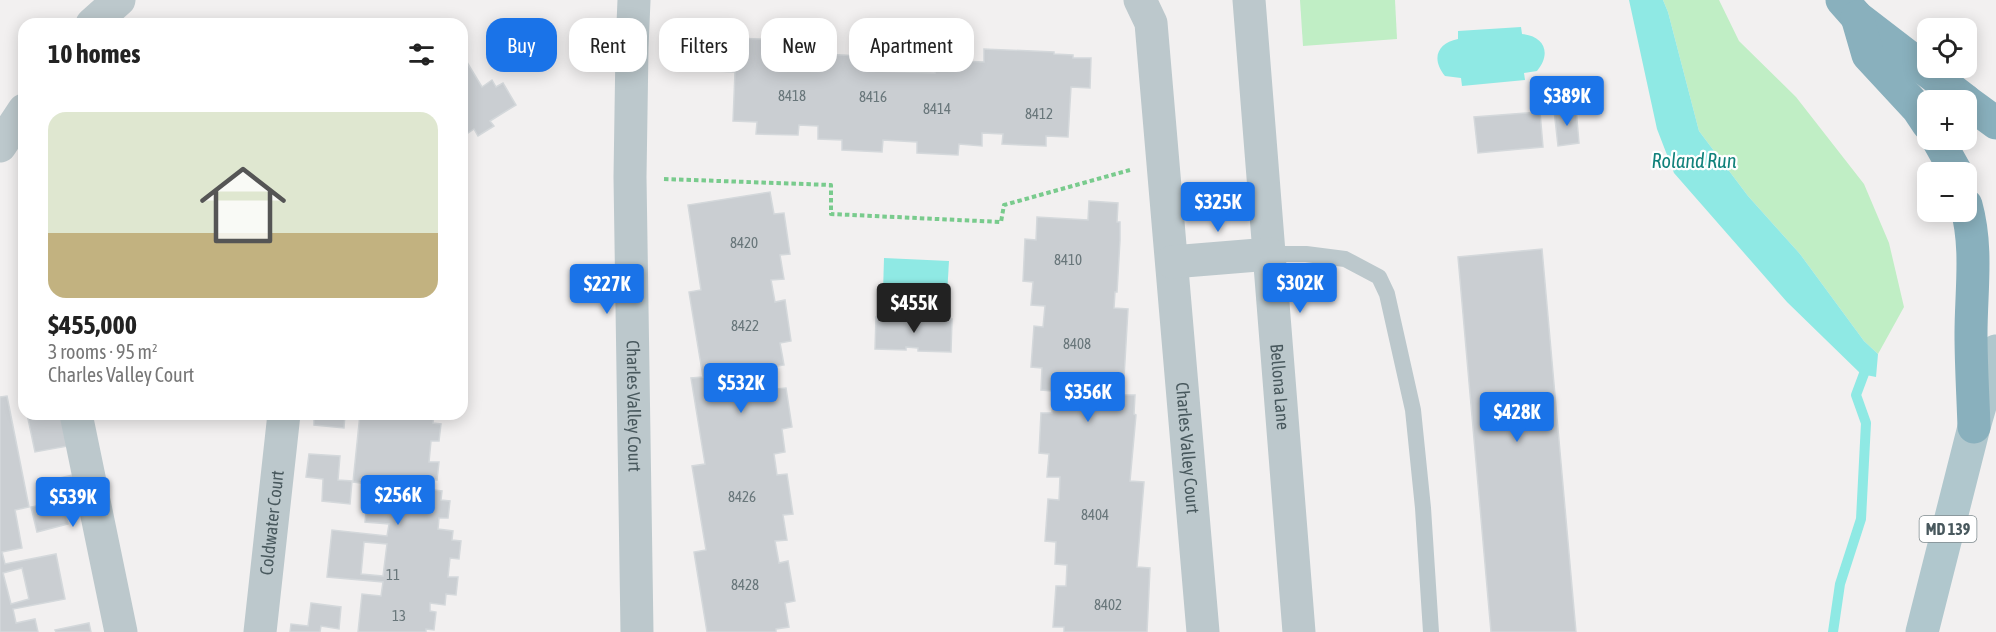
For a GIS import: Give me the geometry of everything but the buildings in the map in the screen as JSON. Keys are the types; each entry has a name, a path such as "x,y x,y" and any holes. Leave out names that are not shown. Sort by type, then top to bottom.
{"highway":[{"path":"1849,9 1952,90"},
{"path":"1849,9 1868,55 1917,109"},
{"path":"1977,109 1996,123"},
{"path":"1969,222 1973,241 1974,274 1971,333 1974,427"}],"main road":[{"name":"MD 139","path":"1922,632 1974,427 1996,351"}],"street":[{"path":"98,18 118,0"},
{"name":"Charles Valley Court","path":"634,0 630,177 637,632"},
{"name":"Charles Valley Court","path":"1140,0 1151,23 1203,632"},
{"name":"Bellona Lane","path":"1249,0 1299,632"},
{"path":"7,141 18,122"},
{"path":"1172,262 1270,254"},
{"path":"77,420 121,632"},
{"name":"Coldwater Court","path":"260,632 283,420"}],"lane":[{"path":"1270,254 1306,254 1345,260 1378,277 1387,294 1413,410 1423,508 1431,632"}],"path":[{"path":"630,177 831,185 831,214 1001,222 1004,205 1163,161"}],"green space":[{"path":"1300,0 1395,0 1397,39 1303,46"},
{"path":"1663,0 1719,0 1739,41 1796,97 1864,184 1889,243 1904,307 1878,354 1864,341 1800,254 1748,196 1699,131"}],"water":[{"name":"Roland Run","path":"1629,0 1663,0 1699,131 1748,196 1800,254 1864,341 1878,354 1876,377 1861,374 1787,302 1674,173 1657,129"},
{"path":"1521,27 1522,34 1536,38 1545,52 1542,64 1537,71 1524,73 1525,80 1462,86 1461,78 1445,76 1438,64 1437,58 1441,48 1458,39 1458,31"},
{"path":"884,258 949,261 947,295 883,292"}],"waterway":[{"path":"1833,632 1840,584 1861,519 1866,423 1856,395 1868,363"}]}
